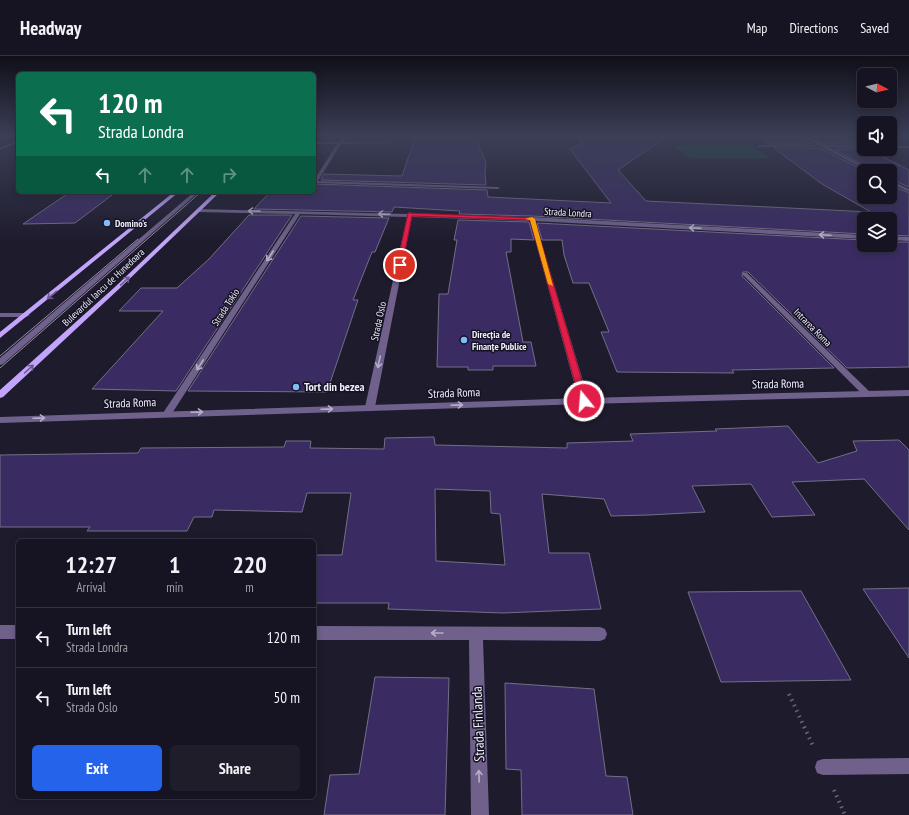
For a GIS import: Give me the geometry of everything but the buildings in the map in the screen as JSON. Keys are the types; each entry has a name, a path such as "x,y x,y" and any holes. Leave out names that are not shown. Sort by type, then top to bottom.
{"main road":[{"name":"Bulevardul Iancu de Hunedoara","path":"0,336 176,194"},
{"name":"Bulevardul Iancu de Hunedoara","path":"0,395 118,287 216,194"}],"street":[{"path":"316,179 322,170"},
{"path":"316,182 498,188"},
{"path":"897,184 909,190"},
{"name":"Bulevardul Iancu de Hunedoara","path":"0,362 195,194"},
{"name":"Strada Londra","path":"199,210 410,214 857,237"},
{"name":"Strada Tokio","path":"168,413 299,212"},
{"name":"Strada Oslo","path":"370,407 410,214"},
{"path":"532,219 584,401"},
{"path":"897,238 909,239"},
{"name":"Intrarea Roma","path":"745,274 867,394"},
{"path":"0,315 26,315"},
{"name":"Strada Roma","path":"0,420 168,413 909,393"},
{"path":"0,632 16,632"},
{"path":"316,633 600,634"},
{"name":"Strada Finlanda","path":"476,633 480,815"},
{"path":"823,767 909,766"}],"tram line":[{"path":"0,368 199,194"},
{"path":"0,356 138,239"}],"slow traffic":[{"path":"528,219 532,219 551,284"}],"place":[{"name":"Domino's","path":"107,223"},
{"name":"Direcția de Finanțe Publice","path":"464,340"},
{"name":"Tort din bezea","path":"296,387"}],"route":[{"path":"400,265 410,214 532,219 584,401"}]}
